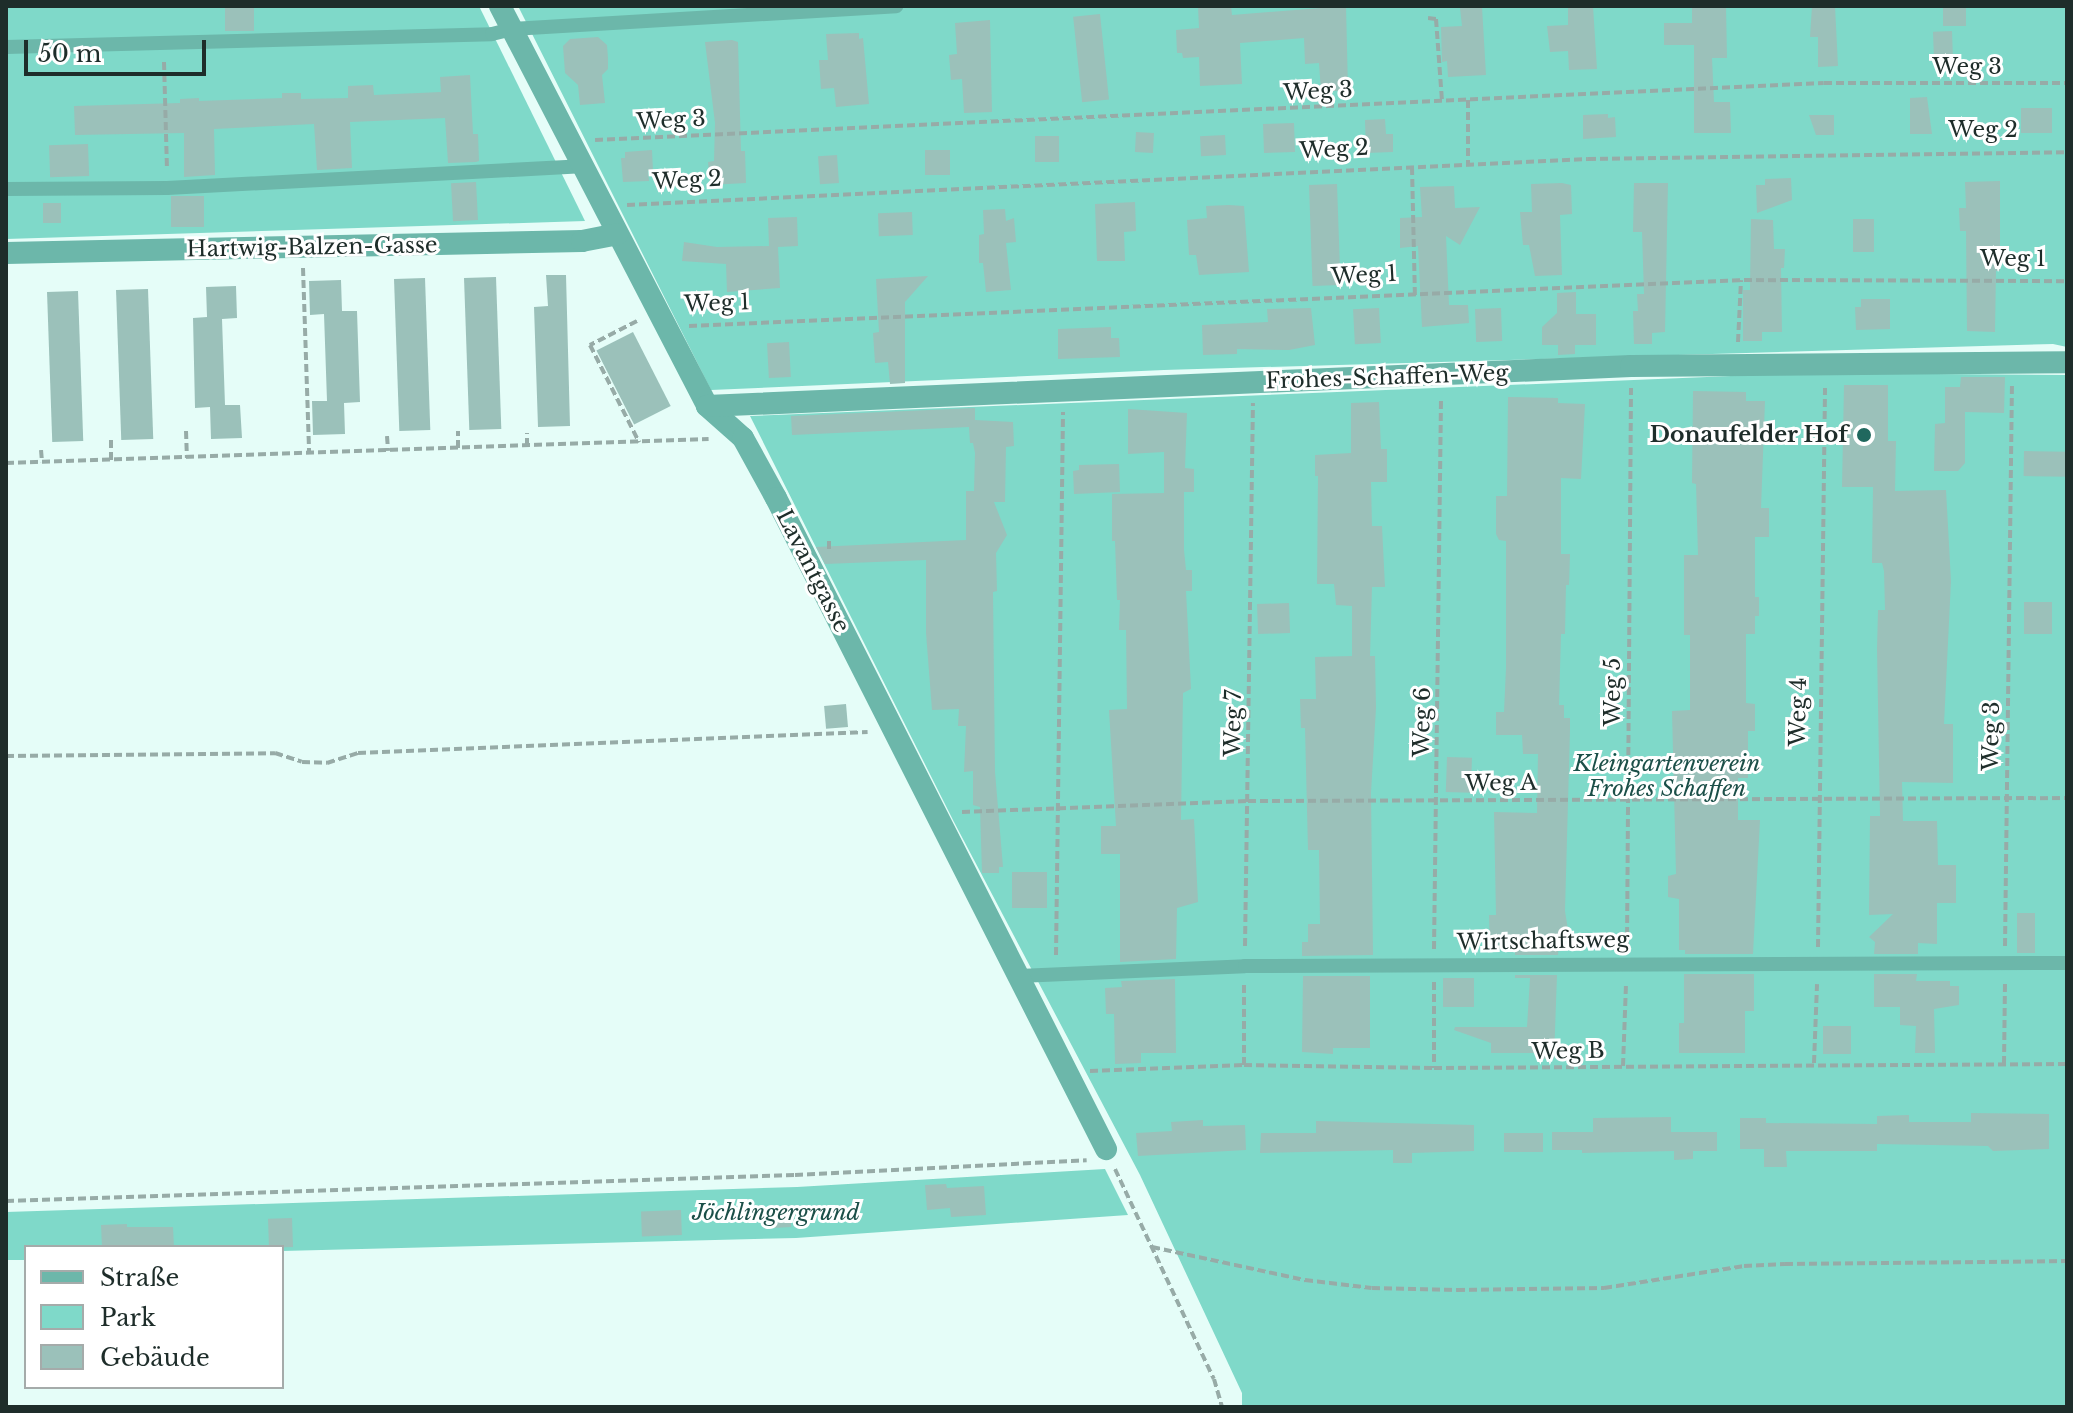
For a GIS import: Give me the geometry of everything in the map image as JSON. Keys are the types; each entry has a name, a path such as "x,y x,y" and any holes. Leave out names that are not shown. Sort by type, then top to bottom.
{"street":[{"name":"Lavantgasse","path":"500,6 585,166 659,320 709,408 743,438 1069,1071 1106,1149"},
{"name":"Hartwig-Balzen-Gasse","path":"6,253 582,241 617,234"},
{"name":"Frohes-Schaffen-Weg","path":"709,408 1064,389 1631,366 1825,361 2067,362"}],"lane":[{"path":"6,47 492,34 512,29 896,6"},
{"path":"6,189 167,188 585,166"},
{"name":"Wirtschaftsweg","path":"1019,976 1245,966 1627,962 2067,963"}],"path":[{"path":"1428,18 1436,19 1442,101"},
{"path":"164,45 167,188"},
{"name":"Weg 3","path":"572,141 1824,83 2067,83"},
{"path":"1468,100 1468,165"},
{"name":"Weg 2","path":"604,206 1603,159 2067,152"},
{"path":"1412,167 1415,295"},
{"path":"302,247 309,453"},
{"path":"1738,363 1741,280"},
{"name":"Weg 1","path":"659,320 1415,295 1741,280 2067,281"},
{"path":"639,442 590,345 659,320"},
{"name":"Weg 4","path":"1814,1064 1818,962 1825,361"},
{"name":"Weg 3","path":"2004,1064 2013,361"},
{"name":"Weg 5","path":"1623,1066 1627,962 1631,366"},
{"name":"Weg 6","path":"1434,1068 1441,375"},
{"name":"Weg 7","path":"1244,1065 1253,382"},
{"path":"1056,973 1064,389"},
{"path":"6,463 709,440 699,418 709,408"},
{"path":"186,431 187,458"},
{"path":"458,431 458,448"},
{"path":"527,433 527,446"},
{"path":"387,436 388,451"},
{"path":"111,440 111,460"},
{"path":"41,450 42,462"},
{"path":"6,756 275,753 302,762 327,763 358,753 894,731"},
{"name":"Weg A","path":"936,813 1248,801 1628,797 2067,798"},
{"name":"Weg B","path":"1069,1071 1244,1065 1434,1068 2067,1064"},
{"path":"6,1201 1066,1164 1085,1161 1106,1149 1214,1379 1222,1407"},
{"path":"1152,1247 1305,1280 1372,1288 1457,1290 1604,1288 1757,1265 1893,1260 2067,1261"}],"green space":[{"path":"6,6 479,6 585,221 6,239"},
{"path":"518,6 2067,6 2067,347 2053,344 1164,370 711,390"},
{"name":"Kleingartenverein Frohes Schaffen","path":"1804,373 2067,375 2067,1407 1242,1407 1242,1393 1140,1175 954,822 750,416"},
{"name":"Jöchlingergrund","path":"1105,1169 1128,1215 796,1238 284,1251 284,1245 24,1245 24,1260 6,1260 6,1212 797,1187"}],"building":[{"path":"225,6 254,6 254,31 225,31"},
{"path":"1198,6 1231,6 1232,15 1346,6 1348,90 1321,92 1319,63 1305,64 1304,38 1240,43 1242,84 1200,86 1199,57 1183,58 1182,53 1177,53 1176,30 1199,28"},
{"path":"1568,6 1593,6 1597,69 1569,70 1568,51 1550,52 1547,26 1568,25"},
{"path":"1692,6 1726,6 1727,58 1712,58 1714,102 1730,102 1731,133 1694,133 1694,45 1664,45 1664,23 1692,23"},
{"path":"1812,6 1835,6 1838,66 1818,67 1818,37 1810,37"},
{"path":"1943,6 1966,6 1966,26 1943,26"},
{"path":"1482,7 1486,75 1448,77 1447,61 1442,62 1441,27 1462,26 1460,8"},
{"path":"1100,14 1109,100 1082,102 1073,17"},
{"path":"990,20 992,112 964,113 962,79 951,80 949,55 957,54 955,23"},
{"path":"1952,31 1953,62 1934,63 1933,32"},
{"path":"859,33 859,39 863,38 869,104 836,107 834,88 821,89 819,60 828,60 826,34"},
{"path":"598,37 607,45 608,69 602,75 605,103 580,105 578,85 565,73 563,46 570,39"},
{"path":"705,42 738,42 741,151 745,151 746,183 710,185 708,162 714,161 715,123"},
{"path":"470,75 473,134 478,134 479,161 476,162 448,163 445,118 350,122 352,168 317,170 314,124 214,129 215,175 184,177 184,133 75,135 74,106 180,103 180,99 199,98 199,101 282,98 282,93 301,93 301,99 348,98 348,86 373,85 374,95 441,92 440,77"},
{"path":"1927,97 1932,134 1910,134 1910,98"},
{"path":"2021,108 2052,108 2052,133 2021,133"},
{"path":"1608,114 1608,118 1615,117 1616,137 1583,139 1583,115"},
{"path":"1809,115 1834,115 1834,135 1816,135"},
{"path":"1385,119 1386,134 1393,134 1393,152 1366,153 1365,120"},
{"path":"1294,123 1295,152 1264,153 1263,124"},
{"path":"1136,132 1154,133 1153,153 1135,152"},
{"path":"1225,135 1226,155 1201,156 1200,136"},
{"path":"1035,136 1059,136 1059,162 1035,162"},
{"path":"88,144 89,176 50,177 49,145"},
{"path":"652,150 653,171 648,171 649,181 623,182 621,158 625,158 625,152"},
{"path":"925,150 950,150 950,175 925,175"},
{"path":"837,155 839,183 820,184 818,156"},
{"path":"1791,178 1792,200 1757,213 1756,185 1765,185 1765,179"},
{"path":"2000,181 2000,271 1996,271 1995,332 1967,331 1966,231 1960,231 1959,208 1966,208 1965,182"},
{"path":"476,182 478,220 453,221 451,183"},
{"path":"1634,183 1668,183 1665,332 1652,333 1652,344 1634,344 1633,311 1638,311 1637,294 1644,294 1642,232 1633,232"},
{"path":"1337,184 1341,285 1313,286 1309,185"},
{"path":"1531,184 1571,185 1572,214 1560,215 1562,275 1535,276 1529,245 1523,245 1520,212 1532,212"},
{"path":"1454,186 1455,208 1480,207 1460,245 1446,236 1449,305 1468,305 1469,323 1422,327 1418,246 1400,248 1400,218 1422,217 1420,187"},
{"path":"171,196 204,196 204,227 171,227"},
{"path":"1135,202 1136,231 1124,232 1125,261 1097,261 1095,204"},
{"path":"43,203 61,203 61,223 43,223"},
{"path":"1206,206 1244,206 1249,272 1199,275 1196,255 1189,255 1187,220 1207,218"},
{"path":"1005,209 1006,221 1014,218 1016,242 1006,243 1011,290 986,292 983,263 979,263 979,235 984,234 983,210"},
{"path":"912,212 913,235 879,236 878,213"},
{"path":"797,217 798,246 778,247 780,288 727,292 726,264 682,261 684,242 717,247 769,246 768,218"},
{"path":"1751,219 1773,220 1774,249 1785,249 1784,268 1781,268 1782,332 1762,332 1762,341 1743,341 1743,290 1750,290"},
{"path":"1853,219 1874,219 1874,252 1853,252"},
{"path":"546,275 566,275 570,426 538,427 534,307 548,306"},
{"path":"928,276 905,302 905,383 890,384 888,362 875,363 873,333 879,332 876,279"},
{"path":"496,277 501,429 469,430 464,278"},
{"path":"425,278 430,430 399,431 394,279"},
{"path":"341,280 342,311 357,311 360,402 344,403 345,434 313,435 312,401 327,401 324,314 310,315 309,281"},
{"path":"236,286 237,318 222,319 225,405 240,405 242,438 211,439 210,407 195,408 193,318 207,317 206,287"},
{"path":"148,289 153,439 121,440 116,290"},
{"path":"78,291 83,441 52,442 47,292"},
{"path":"1576,292 1576,314 1596,314 1596,345 1575,345 1575,354 1558,355 1558,345 1542,345 1542,327 1557,313 1557,293"},
{"path":"1861,299 1890,299 1890,329 1856,330 1855,307 1861,307"},
{"path":"1311,308 1315,345 1289,350 1237,349 1237,354 1203,355 1202,325 1268,322 1267,309"},
{"path":"1379,308 1381,343 1355,344 1353,309"},
{"path":"1501,308 1502,341 1476,342 1475,309"},
{"path":"1111,327 1111,338 1119,338 1120,357 1058,359 1058,329"},
{"path":"633,332 671,406 634,425 596,351"},
{"path":"789,342 791,377 769,378 767,343"},
{"path":"1961,377 2005,377 2004,413 1965,412 1965,463 1958,471 1934,471 1935,424 1945,423 1945,387 1960,387"},
{"path":"1844,385 1888,385 1888,441 1896,441 1895,491 1946,490 1951,581 1944,724 1953,724 1953,783 1902,782 1903,821 1937,821 1938,865 1956,865 1956,903 1937,903 1937,944 1918,943 1918,954 1874,954 1875,942 1869,937 1893,914 1869,915 1870,816 1880,816 1877,649 1878,610 1885,610 1884,571 1882,563 1872,563 1873,487 1842,487"},
{"path":"1693,391 1746,392 1746,401 1765,401 1761,508 1769,508 1769,537 1755,537 1755,597 1759,597 1759,616 1755,616 1755,634 1746,634 1746,703 1755,704 1755,731 1748,731 1748,778 1738,778 1738,820 1760,820 1753,954 1685,954 1685,950 1679,950 1679,899 1668,897 1668,876 1676,874 1672,711 1690,710 1690,635 1684,635 1684,555 1698,555 1696,484 1692,483"},
{"path":"1508,397 1558,398 1558,403 1585,404 1581,479 1561,478 1561,554 1570,554 1565,634 1561,634 1559,705 1564,705 1564,718 1570,718 1570,730 1565,911 1568,930 1560,930 1558,955 1515,955 1515,949 1490,950 1489,915 1496,915 1494,812 1537,813 1538,754 1523,754 1522,735 1496,735 1496,712 1504,712 1506,541 1499,540 1496,534 1496,496 1507,496"},
{"path":"1379,402 1381,449 1387,449 1387,482 1371,482 1372,526 1382,526 1385,587 1372,587 1370,656 1375,656 1376,708 1371,793 1373,955 1302,956 1302,942 1308,942 1308,924 1320,924 1319,850 1308,850 1305,728 1301,728 1300,699 1316,699 1315,657 1352,656 1352,606 1336,605 1334,584 1317,584 1318,476 1315,476 1315,455 1351,453 1351,403"},
{"path":"975,408 975,420 1013,422 1014,446 1006,447 1005,502 994,502 1007,535 996,553 997,591 993,592 995,772 1003,867 999,867 999,873 982,873 980,807 973,805 973,771 964,772 966,726 958,726 959,709 932,710 926,633 926,560 825,564 816,547 966,540 966,491 974,491 975,453 973,443 970,443 969,427 792,435 791,416"},
{"path":"1128,409 1187,413 1185,468 1194,469 1194,492 1184,492 1184,550 1186,570 1192,570 1192,591 1186,591 1191,689 1183,693 1181,820 1194,819 1198,902 1177,908 1176,959 1120,962 1120,854 1101,854 1101,826 1116,826 1109,710 1127,709 1126,630 1119,630 1120,600 1117,600 1115,541 1112,541 1112,494 1164,493 1164,452 1128,454"},
{"path":"2024,451 2067,452 2067,477 2024,476"},
{"path":"1119,464 1120,492 1074,494 1073,471 1079,470 1079,465"},
{"path":"2024,602 2052,602 2052,634 2024,634"},
{"path":"1289,603 1290,633 1258,634 1257,604"},
{"path":"846,704 848,727 826,729 824,706"},
{"path":"1447,757 1472,758 1471,793 1446,792"},
{"path":"1012,872 1047,872 1047,908 1012,908"},
{"path":"2017,913 2035,913 2035,953 2017,953"},
{"path":"1684,974 1754,974 1754,1011 1745,1011 1745,1053 1679,1053 1679,1023 1684,1023"},
{"path":"1874,974 1917,974 1916,981 1950,981 1950,986 1959,986 1959,1005 1934,1009 1935,1053 1915,1053 1916,1026 1900,1025 1900,1007 1874,1007"},
{"path":"1515,975 1557,975 1554,1059 1536,1059 1536,1053 1491,1053 1491,1043 1454,1030 1455,1027 1527,1027 1530,978 1515,978"},
{"path":"1303,976 1370,976 1370,1048 1333,1048 1333,1054 1302,1052"},
{"path":"1443,978 1474,978 1474,1007 1443,1007"},
{"path":"1175,979 1176,1053 1141,1053 1141,1063 1115,1064 1114,1014 1106,1014 1105,988 1122,987 1121,981"},
{"path":"1823,1026 1851,1026 1851,1054 1823,1054"},
{"path":"1971,1113 2049,1114 2049,1149 1993,1151 1988,1146 1877,1144 1877,1151 1786,1151 1787,1167 1764,1167 1764,1149 1740,1149 1740,1118 1766,1118 1766,1123 1877,1124 1877,1116 1909,1115 1909,1122 1971,1122"},
{"path":"1671,1117 1671,1132 1717,1132 1717,1151 1693,1151 1693,1159 1674,1160 1674,1151 1582,1153 1582,1150 1552,1150 1552,1132 1593,1132 1593,1118"},
{"path":"1203,1120 1203,1126 1245,1125 1246,1150 1138,1156 1136,1133 1172,1131 1171,1122"},
{"path":"1316,1121 1474,1125 1474,1151 1412,1153 1412,1163 1393,1163 1393,1150 1260,1153 1261,1133 1316,1133"},
{"path":"1504,1133 1543,1133 1543,1152 1504,1152"},
{"path":"946,1184 947,1188 984,1186 986,1215 951,1217 950,1208 927,1210 925,1185"},
{"path":"790,1207 791,1227 764,1228 763,1208"},
{"path":"681,1210 682,1235 642,1236 641,1211"},
{"path":"292,1218 293,1247 269,1245 268,1219"},
{"path":"101,1225 173,1227 174,1245 102,1245"}],"place":[{"name":"Donaufelder Hof","path":"1864,435"}]}
